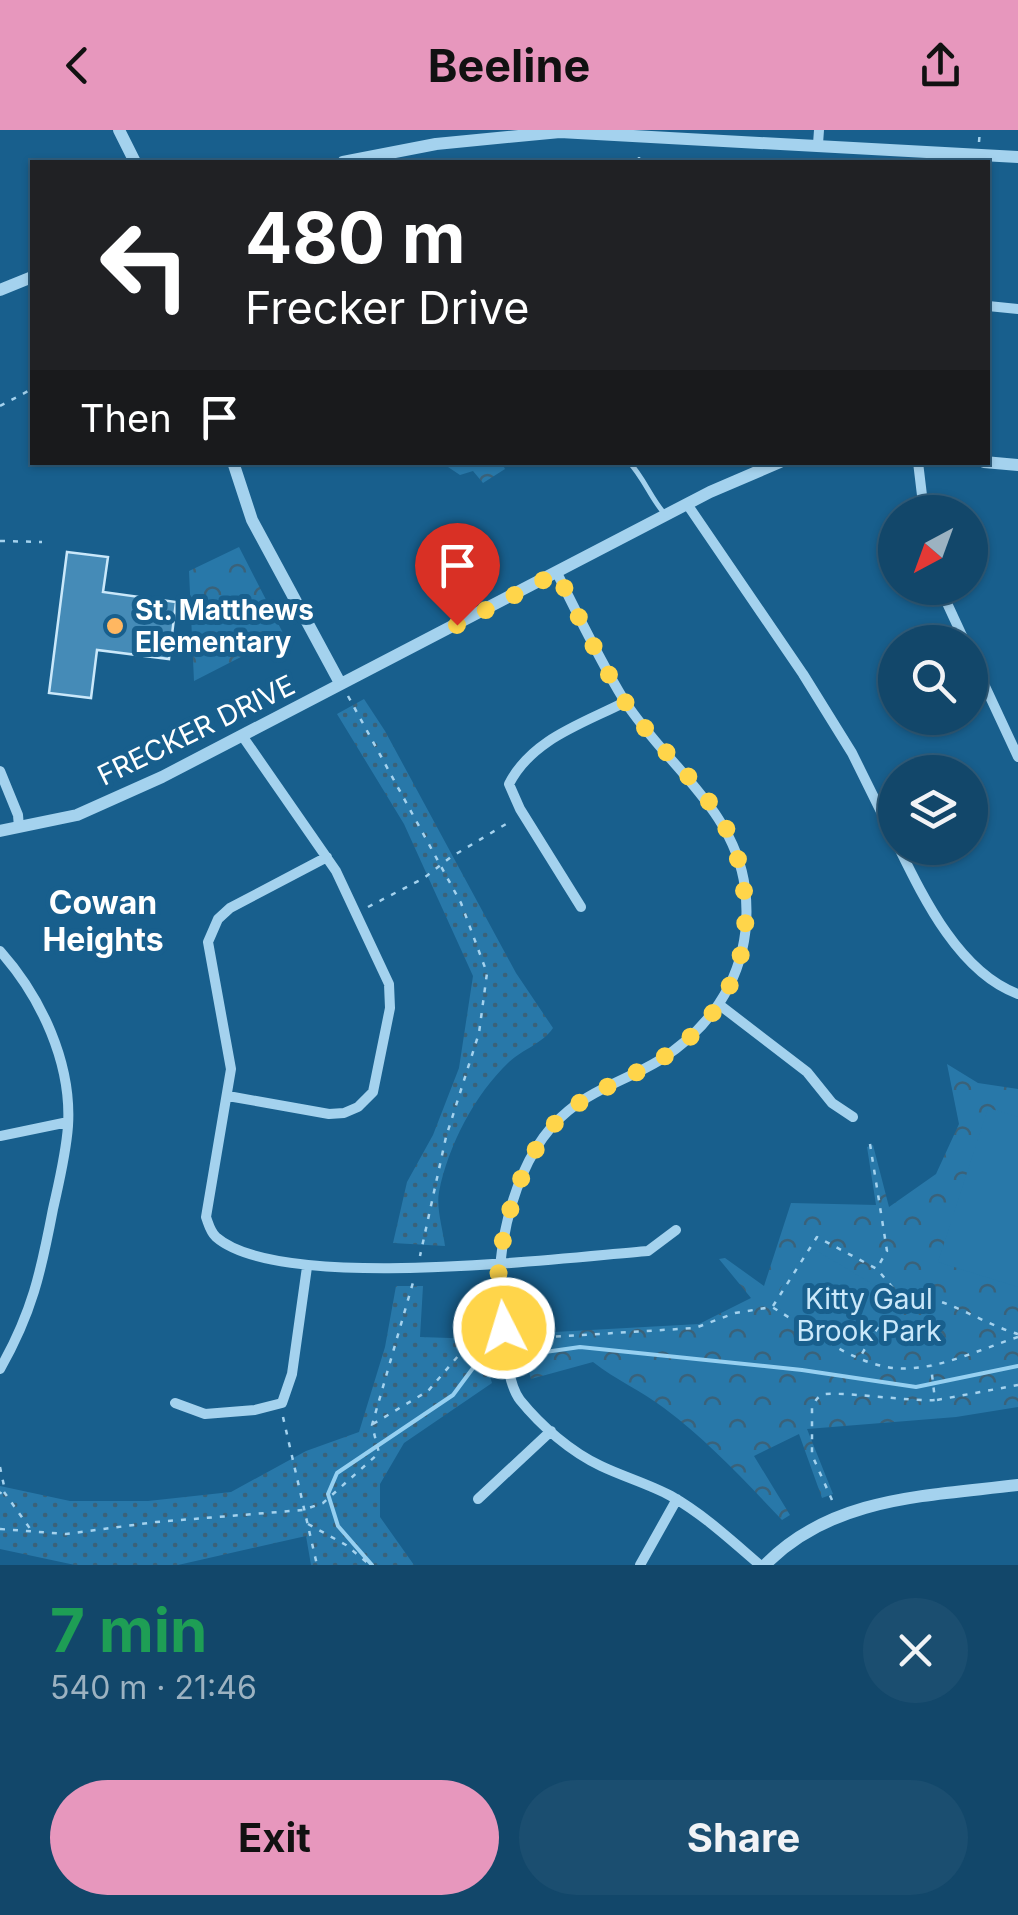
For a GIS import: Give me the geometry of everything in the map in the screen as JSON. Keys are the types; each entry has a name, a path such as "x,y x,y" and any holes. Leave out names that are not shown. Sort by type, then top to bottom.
{"street":[{"path":"119,130 134,160"},
{"path":"362,160 560,132 818,137 1018,156"},
{"path":"0,290 30,278"},
{"path":"990,306 1018,308"},
{"path":"990,462 1018,464"},
{"path":"233,465 252,520 340,683"},
{"name":"FRECKER DRIVE","path":"0,831 76,815 243,737 687,504 773,465"},
{"path":"918,465 922,495"},
{"path":"687,504 803,674 852,753 878,806"},
{"path":"557,573 625,702 712,808 734,846 745,887 746,924 738,966 721,1006 662,1058 600,1088 565,1113 533,1153 515,1193 498,1285 511,1380 517,1397 588,1460 676,1499 763,1565 837,1514 879,1502 1018,1485"},
{"path":"988,693 1018,757"},
{"path":"581,907 520,809 510,784 520,764 536,747 625,702"},
{"path":"228,1096 336,1114 358,1108 376,1086 390,1008 389,984 358,914 327,858 243,737"},
{"path":"0,770 18,814 19,827"},
{"path":"327,858 230,908 210,934 209,956 231,1056 228,1096 206,1216 219,1240 246,1252 307,1267 418,1268 648,1251 676,1230"},
{"path":"907,865 938,924 978,967 1018,994"},
{"path":"0,950 36,1000 55,1043 66,1090 68,1122 41,1277 24,1327 0,1369"},
{"path":"721,1006 807,1072 832,1102 853,1116"},
{"path":"0,1136 68,1122"},
{"path":"175,1403 205,1414 255,1410 282,1403 292,1374 307,1267"},
{"path":"478,1499 551,1431"},
{"path":"640,1565 676,1499"}],"lane":[{"path":"633,465 666,515"}],"path":[{"path":"639,154 639,160"},
{"path":"0,406 30,390"},
{"path":"0,541 42,542"},
{"path":"348,696 461,903 488,973 479,1033 446,1137 420,1257"},
{"path":"368,906 424,878 517,818"},
{"path":"870,1144 887,1251 876,1269"},
{"path":"772,1307 817,1237 876,1269 898,1294"},
{"path":"0,1528 66,1534 303,1510 322,1502 377,1455 372,1428 414,1280"},
{"path":"860,1357 898,1294"},
{"path":"890,1295 924,1296 953,1304 1018,1336"},
{"path":"517,1340 695,1328 735,1313 772,1307 860,1357 881,1366 904,1368 931,1365 1018,1336"},
{"path":"372,1428 428,1391 466,1348 492,1342"},
{"path":"931,1365 935,1398"},
{"path":"832,1500 812,1455 812,1408 818,1398 831,1394 908,1402 1018,1384"},
{"path":"283,1416 317,1565"},
{"path":"0,1467 2,1493 32,1531"},
{"path":"306,1523 346,1545 370,1565"}],"green space":[{"path":"445,465 503,465 505,469 483,483 473,471 460,475"},
{"path":"239,547 284,635 194,681 189,571"},
{"path":"364,699 516,973 553,1028 509,1062 485,1089 465,1122 439,1192 445,1246 393,1243 407,1182 433,1135 459,1068 473,976 404,824 337,714"},
{"name":"Kitty Gaul Brook Park","path":"947,1064 978,1083 1018,1089 1018,1407 956,1417 807,1429 833,1494 822,1498 799,1434 754,1456 790,1515 782,1520 680,1421 593,1362 531,1379 518,1334 699,1324 751,1298 719,1259 725,1258 764,1286 791,1203 876,1205 867,1147 873,1145 889,1207 936,1174 959,1124"},
{"path":"988,1108 1018,1117 1018,1287 938,1262"},
{"path":"807,1245 891,1295 853,1353 771,1304"},
{"path":"396,1286 423,1286 420,1337 479,1339 492,1383 404,1443 380,1484 380,1517 414,1565 311,1565 306,1536 178,1565 75,1565 0,1549 0,1486 70,1501 148,1501 231,1492 306,1451 359,1432 385,1347"}],"building":[{"name":"St. Matthews Elementary","path":"67,552 108,557 103,592 176,602 169,659 97,650 91,698 49,693"}],"waterway":[{"path":"524,1355 580,1347 802,1370 916,1387 1018,1366"},
{"path":"372,1565 338,1526 328,1494 337,1473 453,1395 476,1364 492,1358"}],"place":[{"name":"St. Matthews Elementary","path":"115,626"}],"district":[{"name":"Cowan Heights","path":"103,920"}],"route":[{"path":"457,625 557,573 625,702 712,808 734,846 745,887 746,924 738,966 721,1006 662,1058 600,1088 565,1113 533,1153 515,1193 501,1262 498,1285 504,1328"}]}
